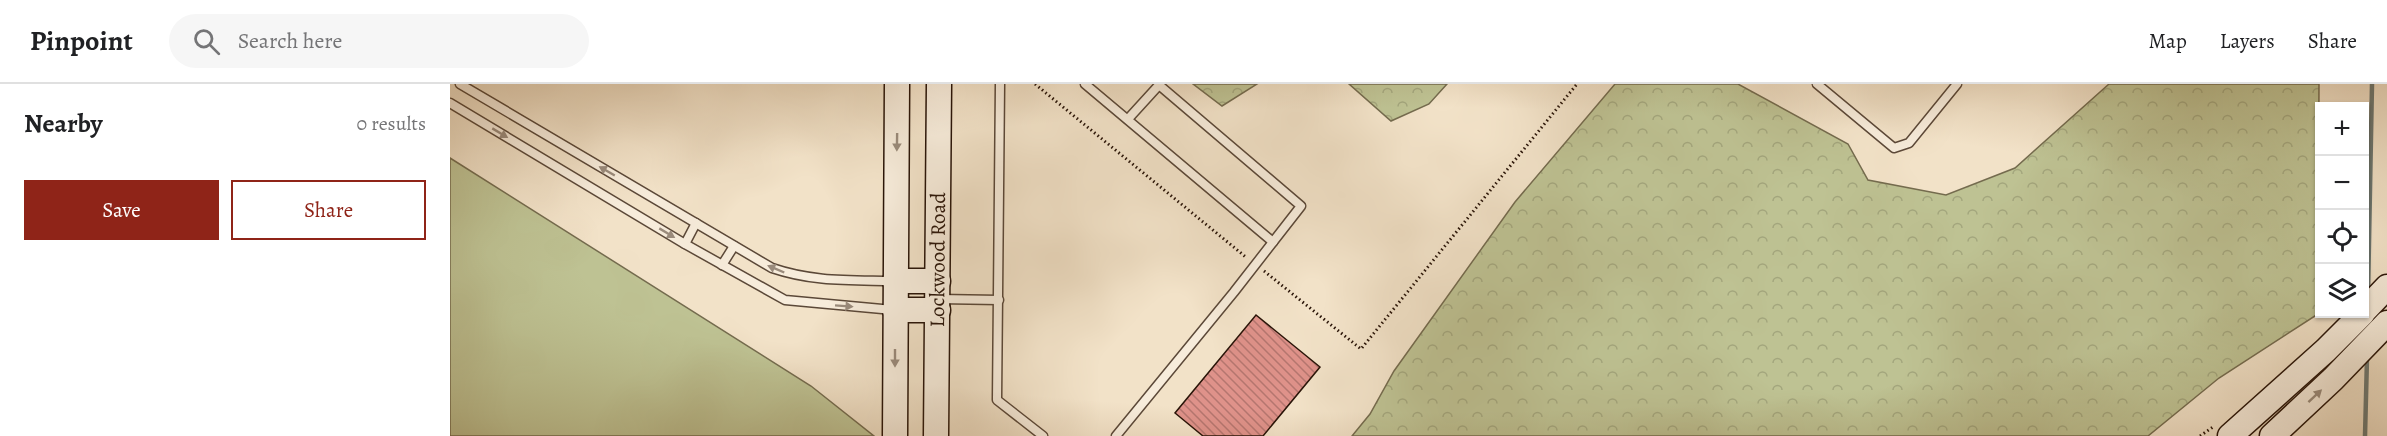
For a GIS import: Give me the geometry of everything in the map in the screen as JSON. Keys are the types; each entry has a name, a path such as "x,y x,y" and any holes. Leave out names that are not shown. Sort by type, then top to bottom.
{"main road":[{"name":"Lockwood Road","path":"895,436 897,84"},
{"name":"Lockwood Road","path":"936,436 939,84"},
{"path":"895,281 938,296"},
{"path":"2369,306 2387,287"},
{"path":"895,310 938,296"},
{"path":"2230,436 2326,350 2357,318"},
{"path":"2272,436 2333,379 2387,323"}],"lane":[{"path":"460,84 772,268 795,276 821,280 895,281"},
{"path":"1000,84 997,400 1043,436"},
{"path":"1085,84 1273,242"},
{"path":"1816,84 1894,148 1909,143 1957,84"},
{"path":"1116,436 1256,265 1301,206 1159,85 1128,119"},
{"path":"450,103 685,244 785,300 895,310"},
{"path":"685,244 696,223"},
{"path":"722,265 734,246"},
{"path":"938,296 999,300"}],"path":[{"path":"1035,84 1361,349 1577,84"}],"green space":[{"path":"1193,84 1257,84 1222,106"},
{"path":"1349,84 1447,84 1429,104 1391,121"},
{"path":"1615,84 1738,84 1848,144 1868,180 1946,195 2015,168 2109,84 2319,84 2319,102 2315,102 2315,316 2219,378 2148,436 1352,436 1370,414 1394,371 1515,202"},
{"path":"450,158 811,386 874,436 450,436"}],"building":[{"path":"1256,315 1320,367 1263,436 1203,436 1175,413"}],"waterway":[{"path":"2369,264 2372,84"},
{"path":"2365,436 2367,358"}]}
